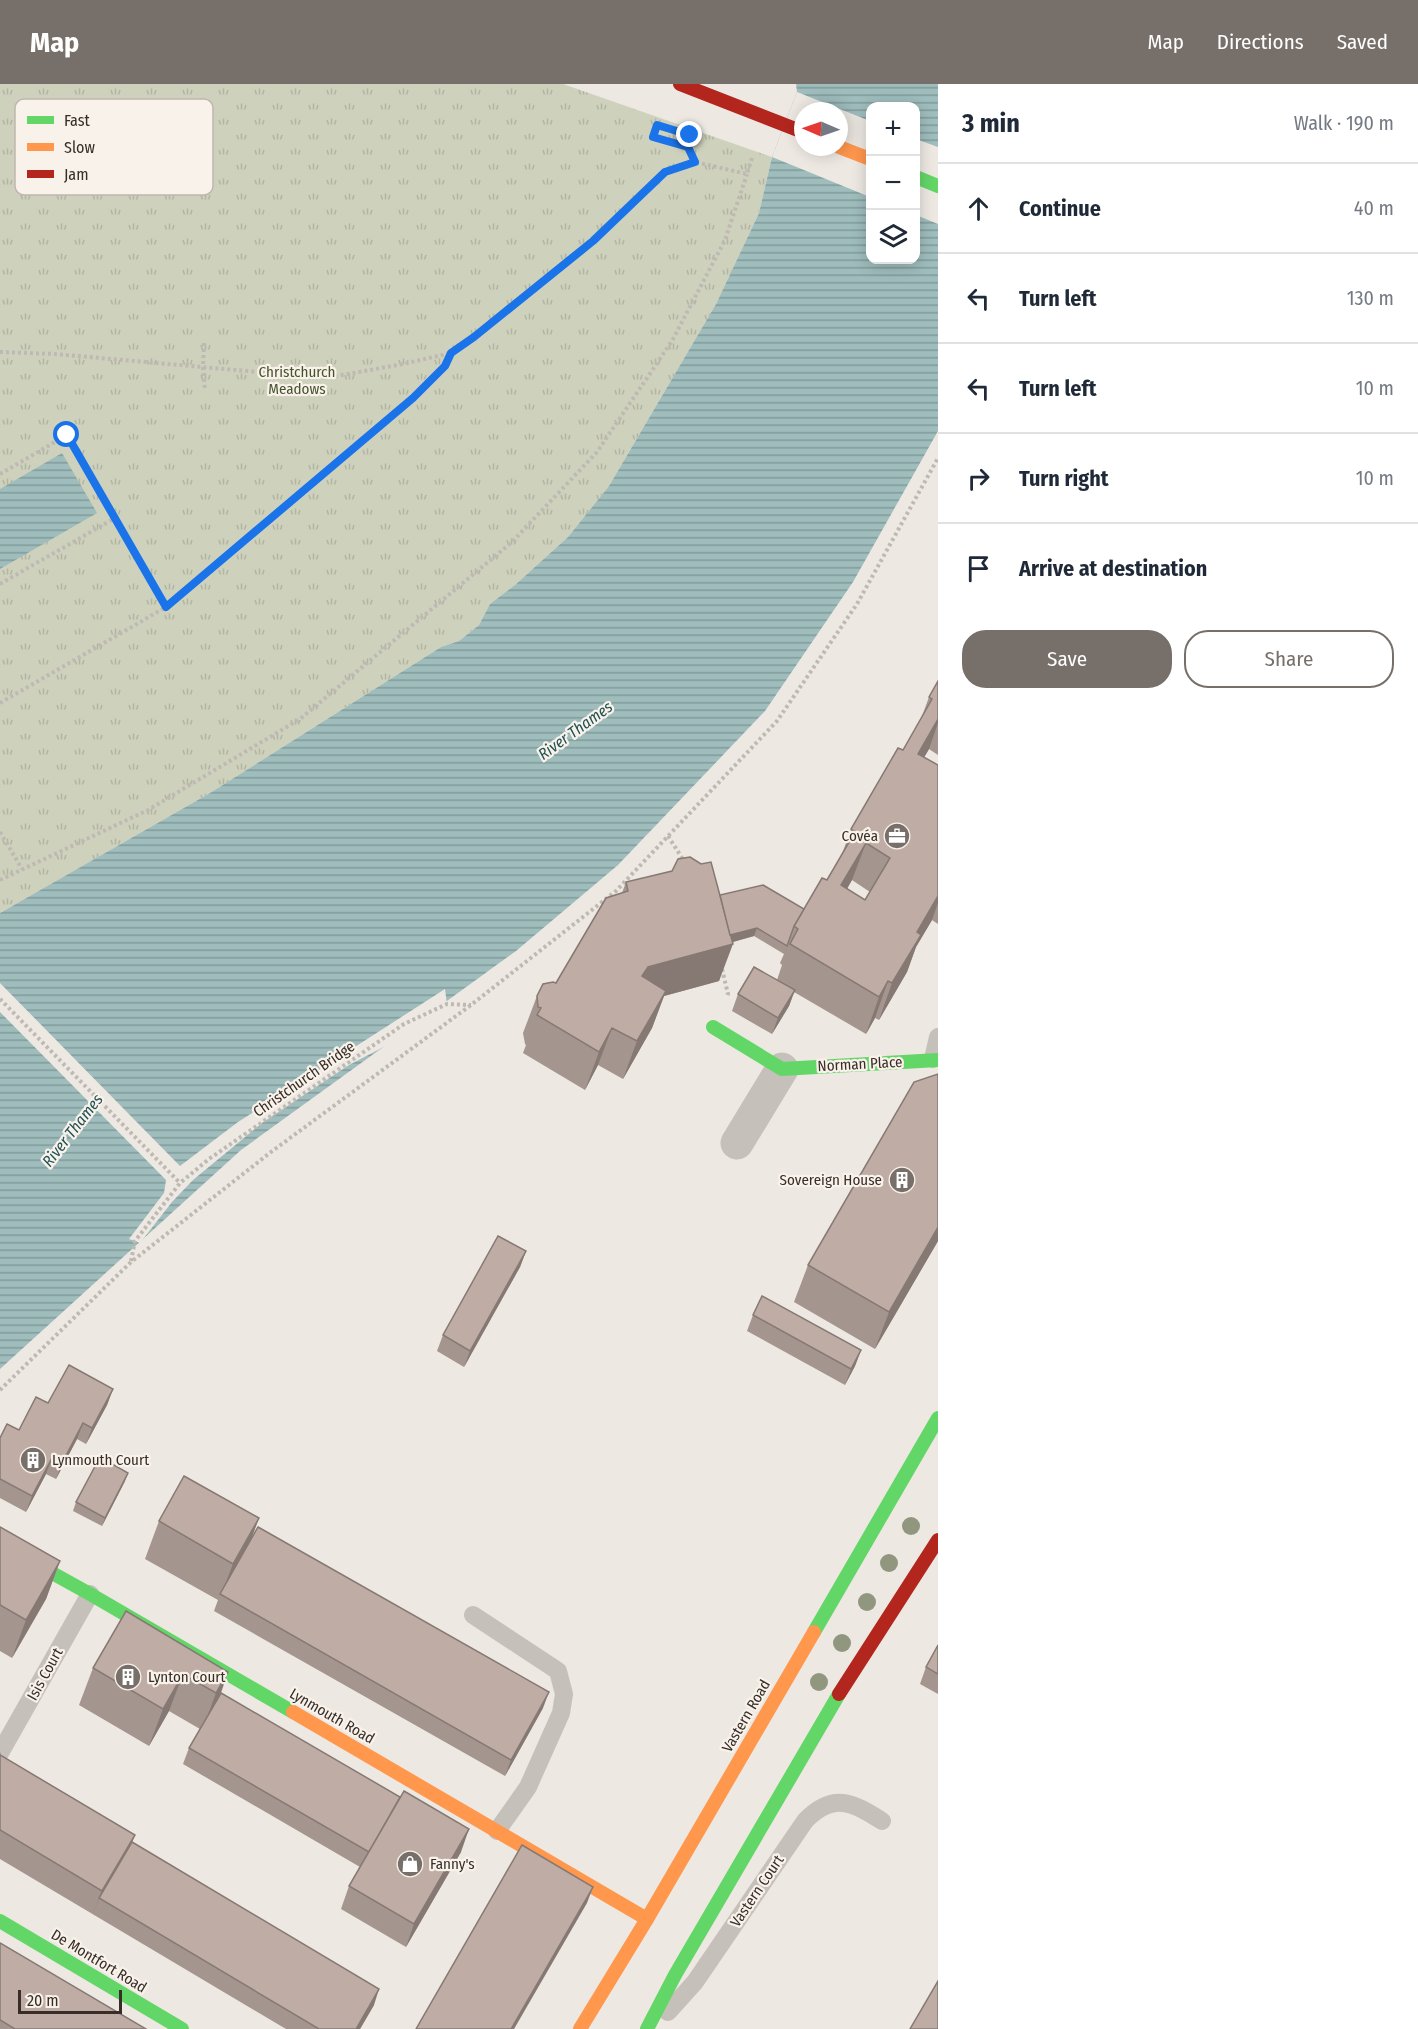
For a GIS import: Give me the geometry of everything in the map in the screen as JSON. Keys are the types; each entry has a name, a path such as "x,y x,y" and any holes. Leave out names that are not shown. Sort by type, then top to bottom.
{"main road":[{"path":"680,84 794,128"},
{"path":"848,150 866,157"},
{"path":"920,179 938,186"},
{"path":"713,1027 782,1069"},
{"name":"Norman Place","path":"782,1069 936,1060"},
{"name":"Vastern Road","path":"580,2029 938,1418"},
{"path":"647,2029 675,1975 826,1718 938,1540"},
{"name":"Lynmouth Road","path":"0,1544 90,1594 646,1919"},
{"name":"De Montfort Road","path":"0,1921 182,2029"}],"street":[{"path":"736,1143 782,1069"}],"lane":[{"path":"936,1060 938,1037"},
{"name":"Isis Court","path":"0,1753 90,1594"},
{"path":"473,1615 558,1671 564,1694 561,1713 528,1787 497,1831"},
{"name":"Vastern Court","path":"652,2029 695,1982 805,1821 817,1809 828,1803 840,1802 867,1811 882,1821"}],"path":[{"path":"690,135 657,125 653,137 688,147 695,162"},
{"path":"0,880 148,810 300,719 512,542 597,452 672,341 725,240 752,158"},
{"path":"0,352 55,354 327,378 451,353 593,241 665,172 695,162 747,174"},
{"path":"204,343 205,390"},
{"path":"0,703 166,607 413,398 445,366 451,353"},
{"path":"0,474 67,435 166,607"},
{"path":"0,1390 131,1262 271,1152 471,1005 616,891 777,721 857,604 938,458"},
{"path":"0,584 115,518"},
{"path":"0,832 22,869"},
{"path":"668,836 685,864"},
{"path":"713,1027 728,994 719,959"},
{"path":"0,999 180,1183"},
{"name":"Christchurch Bridge","path":"131,1262 135,1241 180,1183 209,1159 404,1024 447,1004 471,1005"}],"green space":[{"name":"Christchurch Meadows","path":"0,84 563,84 772,157 759,213 716,304 609,486 568,537 515,585 490,604 479,625 459,641 441,647 210,793 0,913"}],"water":[{"name":"River Thames","path":"796,84 938,84 938,431 853,582 765,711 618,865 516,951 241,1150 0,1369 0,913 210,793 441,647 459,641 479,625 490,604 515,585 568,537 609,486 716,304 759,213 772,157 797,92"},
{"path":"62,453 97,513 0,569 0,489"}],"pier":[{"path":"797,92 822,102 794,102 794,156 848,156 848,112 866,119 866,195 772,157"},
{"path":"920,140 938,147 938,224 920,217"},
{"path":"0,983 180,1166 238,1122 445,989 447,1005 401,1038 349,1065 262,1123 193,1180 172,1202 140,1243 129,1239 164,1193 166,1180 0,1012"}],"building":[{"name":"Covéa","path":"938,681 938,719 918,754 938,765 938,896 917,932 921,935 892,983 888,981 879,997 790,944 798,929 794,926 822,878 827,880 855,832 851,829 898,748 903,750 932,699 929,697","holes":["866,843 890,858 865,900 841,885"]},
{"path":"690,857 701,864 711,862 733,944 648,967 642,976 666,991 637,1041 612,1028 599,1052 537,1015 541,1008 538,1007 537,996 543,984 556,983 606,898 628,891 626,882 672,871 678,859"},
{"path":"763,885 804,909 794,926 787,946 757,928 730,935 720,895"},
{"path":"754,967 795,990 778,1018 738,994"},
{"name":"Sovereign House","path":"938,1074 938,1227 889,1312 808,1265 914,1082"},
{"path":"498,1236 526,1251 470,1351 443,1335"},
{"path":"762,1296 861,1350 851,1369 753,1315"},
{"name":"Lynmouth Court","path":"69,1365 113,1389 92,1428 83,1423 62,1463 52,1458 32,1496 0,1479 0,1438 7,1424 19,1430 36,1397 48,1403"},
{"path":"100,1457 128,1473 105,1518 76,1502"},
{"path":"184,1476 259,1518 233,1564 159,1521"},
{"path":"0,1527 60,1561 26,1620 0,1605"},
{"path":"258,1527 549,1692 511,1760 220,1594"},
{"path":"126,1611 228,1672 216,1693 183,1674 163,1709 93,1668"},
{"path":"938,1645 938,1674 926,1667"},
{"path":"221,1693 400,1797 369,1852 189,1748"},
{"path":"0,1755 135,1835 102,1891 0,1830"},
{"path":"404,1791 469,1829 414,1924 349,1886"},
{"path":"132,1842 379,1989 356,2029 319,2029 99,1898"},
{"path":"522,1845 593,1887 511,2029 416,2029"},
{"path":"0,1943 146,2029 15,2029 0,2020"},
{"path":"938,1981 938,2029 910,2029"}],"traffic: fast":[{"path":"920,179 938,186"},
{"path":"713,1027 782,1069 938,1060"},
{"path":"814,1632 938,1418"},
{"path":"0,1544 293,1712"},
{"path":"647,2029 675,1975 839,1694"},
{"path":"0,1921 182,2029"}],"traffic: slow":[{"path":"848,150 866,157"},
{"path":"580,2029 647,1919 814,1632"},
{"path":"293,1712 647,1919"}],"traffic: jam":[{"path":"680,84 794,128"},
{"path":"839,1694 938,1540"}],"place":[{"name":"Covéa","path":"897,836"},
{"name":"Sovereign House","path":"902,1180"},
{"name":"Lynmouth Court","path":"33,1460"},
{"name":"Lynton Court","path":"128,1677"},
{"name":"Fanny's","path":"410,1864"}],"route":[{"path":"67,435 166,607 413,398 445,366 451,353 593,241 665,172 695,162 688,147 653,137 657,125 690,135"}]}
